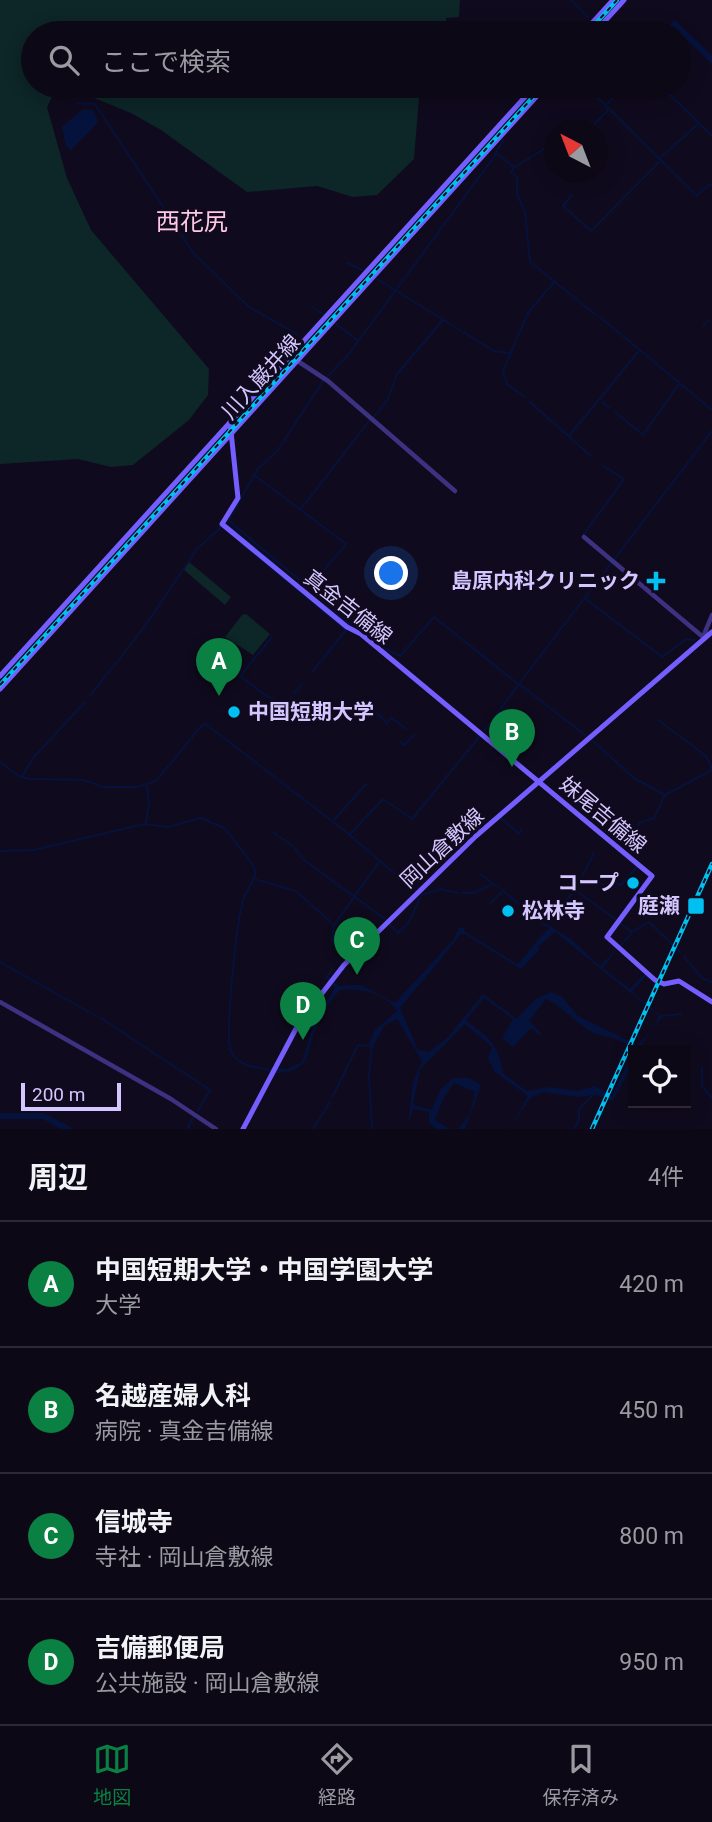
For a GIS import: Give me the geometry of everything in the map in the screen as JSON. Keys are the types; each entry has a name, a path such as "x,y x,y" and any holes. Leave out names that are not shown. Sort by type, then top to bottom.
{"main road":[{"path":"594,21 613,0"},
{"path":"605,21 624,0"},
{"name":"川入巌井線","path":"0,676 524,98"},
{"name":"川入巌井線","path":"0,689 535,98"},
{"name":"真金吉備線","path":"230,422 239,498 222,524 538,782"},
{"name":"岡山倉敷線","path":"243,1129 299,1023 330,981 458,853 712,632"},
{"name":"妹尾吉備線","path":"538,782 652,876 607,937 655,980 664,984 679,981 712,1002"}],"street":[{"path":"290,356 326,379 455,491"},
{"path":"584,537 703,637 712,615"},
{"path":"0,1002 149,1086 216,1129"}],"green space":[{"path":"0,0 460,0 459,17 446,18 446,21 21,21 21,98 52,98 47,107 67,178 91,230 209,369 208,395 189,420 133,465 111,467 78,459 0,464"},
{"path":"94,98 419,98 414,159 377,195 353,197 317,186 247,192 161,130 131,113"},
{"path":"189,562 231,597 225,605 184,570"},
{"path":"246,614 270,634 253,655 225,637 242,615"}],"water":[{"path":"83,109 93,110 98,122 71,150 66,146 62,127"},
{"path":"547,924 572,940 600,966 618,948 603,968 630,989 645,973 652,980 645,977 632,992 662,1017 654,1028 658,1015 555,932 538,947 539,950 521,969 461,934 400,1008 418,1050 429,1052 448,1037 483,994 517,1019 534,1000 551,992 562,997 578,1016 637,1045 628,1045 594,1033 546,999 529,1021 541,1033 539,1035 531,1028 513,1047 502,1038 513,1019 484,998 466,1020 495,1047 503,1073 527,1091 548,1087 578,1091 595,1086 612,1096 628,1065 628,1073 613,1101 596,1095 577,1097 543,1092 530,1098 509,1129 528,1096 495,1072 488,1059 492,1047 465,1024 420,1069 413,1105 431,1110 441,1089 453,1078 469,1078 481,1085 465,1129 458,1129 470,1114 475,1092 454,1083 443,1099 435,1120 450,1129 436,1129 429,1123 429,1112 413,1109 408,1123 413,1082 422,1061 397,1019 384,1026 372,1048 368,1046 375,1030 397,1011 379,996 356,990 340,990 329,1004 318,1023 302,1065 288,1072 276,1073 278,1068 287,1069 302,1062 314,1023 335,988 325,977 335,965 328,977 339,986 361,985 395,1003 454,939 459,928 465,928 464,931 517,964 549,929"}],"waterway":[{"path":"571,0 588,17"},
{"path":"691,40 712,60"},
{"path":"598,98 694,193"},
{"path":"606,105 613,98"},
{"path":"673,98 712,136"},
{"path":"78,103 95,104 194,254 249,307 297,334"},
{"path":"599,119 608,110"},
{"path":"660,158 697,125"},
{"path":"504,139 496,153 514,167 511,172 517,177 517,194 525,212 530,262 596,315"},
{"path":"515,167 544,149"},
{"path":"228,521 258,469 278,450 323,381 348,355 496,154"},
{"path":"572,195 563,206 591,231 659,162"},
{"path":"696,196 712,185"},
{"path":"348,263 362,270"},
{"path":"377,279 494,351 511,353"},
{"path":"525,397 507,384 503,371 528,313 555,281"},
{"path":"312,307 323,314"},
{"path":"600,317 712,410"},
{"path":"374,417 388,399 397,374 443,320"},
{"path":"703,326 709,320"},
{"path":"336,324 357,340"},
{"path":"291,341 296,335"},
{"path":"569,436 638,352"},
{"path":"265,373 281,354"},
{"path":"615,412 643,435 679,384"},
{"path":"530,402 591,456"},
{"path":"602,402 610,408"},
{"path":"300,510 369,421"},
{"path":"519,684 712,431"},
{"path":"584,534 624,479 602,465"},
{"path":"229,521 309,588 346,544 254,475"},
{"path":"229,526 277,566"},
{"path":"90,696 145,626 197,549 221,527"},
{"path":"241,543 346,630 313,671"},
{"path":"586,599 662,657 686,639 694,640"},
{"path":"322,603 349,624 357,625 381,646 400,656 434,617 518,684"},
{"path":"272,637 240,676 268,697 287,702 292,697"},
{"path":"294,694 302,684"},
{"path":"485,730 519,684 593,741 634,778 665,795"},
{"path":"22,776 34,757 85,702"},
{"path":"365,702 387,723 391,718 406,729"},
{"path":"658,720 706,756 712,768"},
{"path":"0,762 19,776 29,779 84,780 103,787 138,787 156,781 203,724 207,725 345,831 415,891"},
{"path":"400,742 404,745 414,735"},
{"path":"350,834 383,799 412,819 480,736"},
{"path":"630,855 640,841 637,829 639,823 654,818 665,795 712,770"},
{"path":"335,819 366,784"},
{"path":"146,823 149,802 147,787"},
{"path":"0,851 34,850 144,824 168,827 201,818 224,828 247,856 255,871 243,901 238,931 232,978 229,1042 234,1056 243,1064 273,1070"},
{"path":"501,818 519,834 522,829"},
{"path":"273,832 294,847 304,860 385,919"},
{"path":"582,877 594,853"},
{"path":"334,925 379,862"},
{"path":"582,877 606,886 616,883 621,885 637,867"},
{"path":"481,874 493,884"},
{"path":"254,879 296,891 334,925 332,941 348,955"},
{"path":"576,889 580,882"},
{"path":"462,893 473,893 493,884 498,887"},
{"path":"422,895 440,889 458,893"},
{"path":"502,890 542,924 546,925 575,890 618,921"},
{"path":"490,904 502,892"},
{"path":"390,925 398,933 409,922 420,898"},
{"path":"620,923 632,932 649,922 680,952"},
{"path":"621,945 631,934"},
{"path":"684,957 702,978 712,982"},
{"path":"0,962 96,1016"},
{"path":"662,1016 681,1014"},
{"path":"101,1018 210,1090 198,1111"},
{"path":"333,1096 358,1045 369,1046"},
{"path":"372,1047 369,1074 372,1129"},
{"path":"702,1068 702,1086 712,1098"},
{"path":"574,1129 579,1120 579,1109 593,1095"},
{"path":"313,1129 330,1102"},
{"path":"0,1116 43,1116 68,1129"},
{"path":"190,1129 188,1127 193,1118"}],"railway":[{"path":"598,21 617,0"},
{"path":"0,685 532,98"},
{"path":"592,1129 712,864"}],"place":[{"name":"島原内科クリニック","path":"656,581"},
{"name":"中国短期大学・中国学園大学","path":"219,696"},
{"name":"中国短期大学","path":"234,712"},
{"name":"名越産婦人科","path":"512,767"},
{"name":"コープ","path":"633,883"},
{"name":"庭瀬","path":"696,906"},
{"name":"松林寺","path":"508,911"},
{"name":"信城寺","path":"357,975"},
{"name":"吉備郵便局","path":"303,1040"}],"district":[{"name":"西花尻","path":"192,222"}]}
